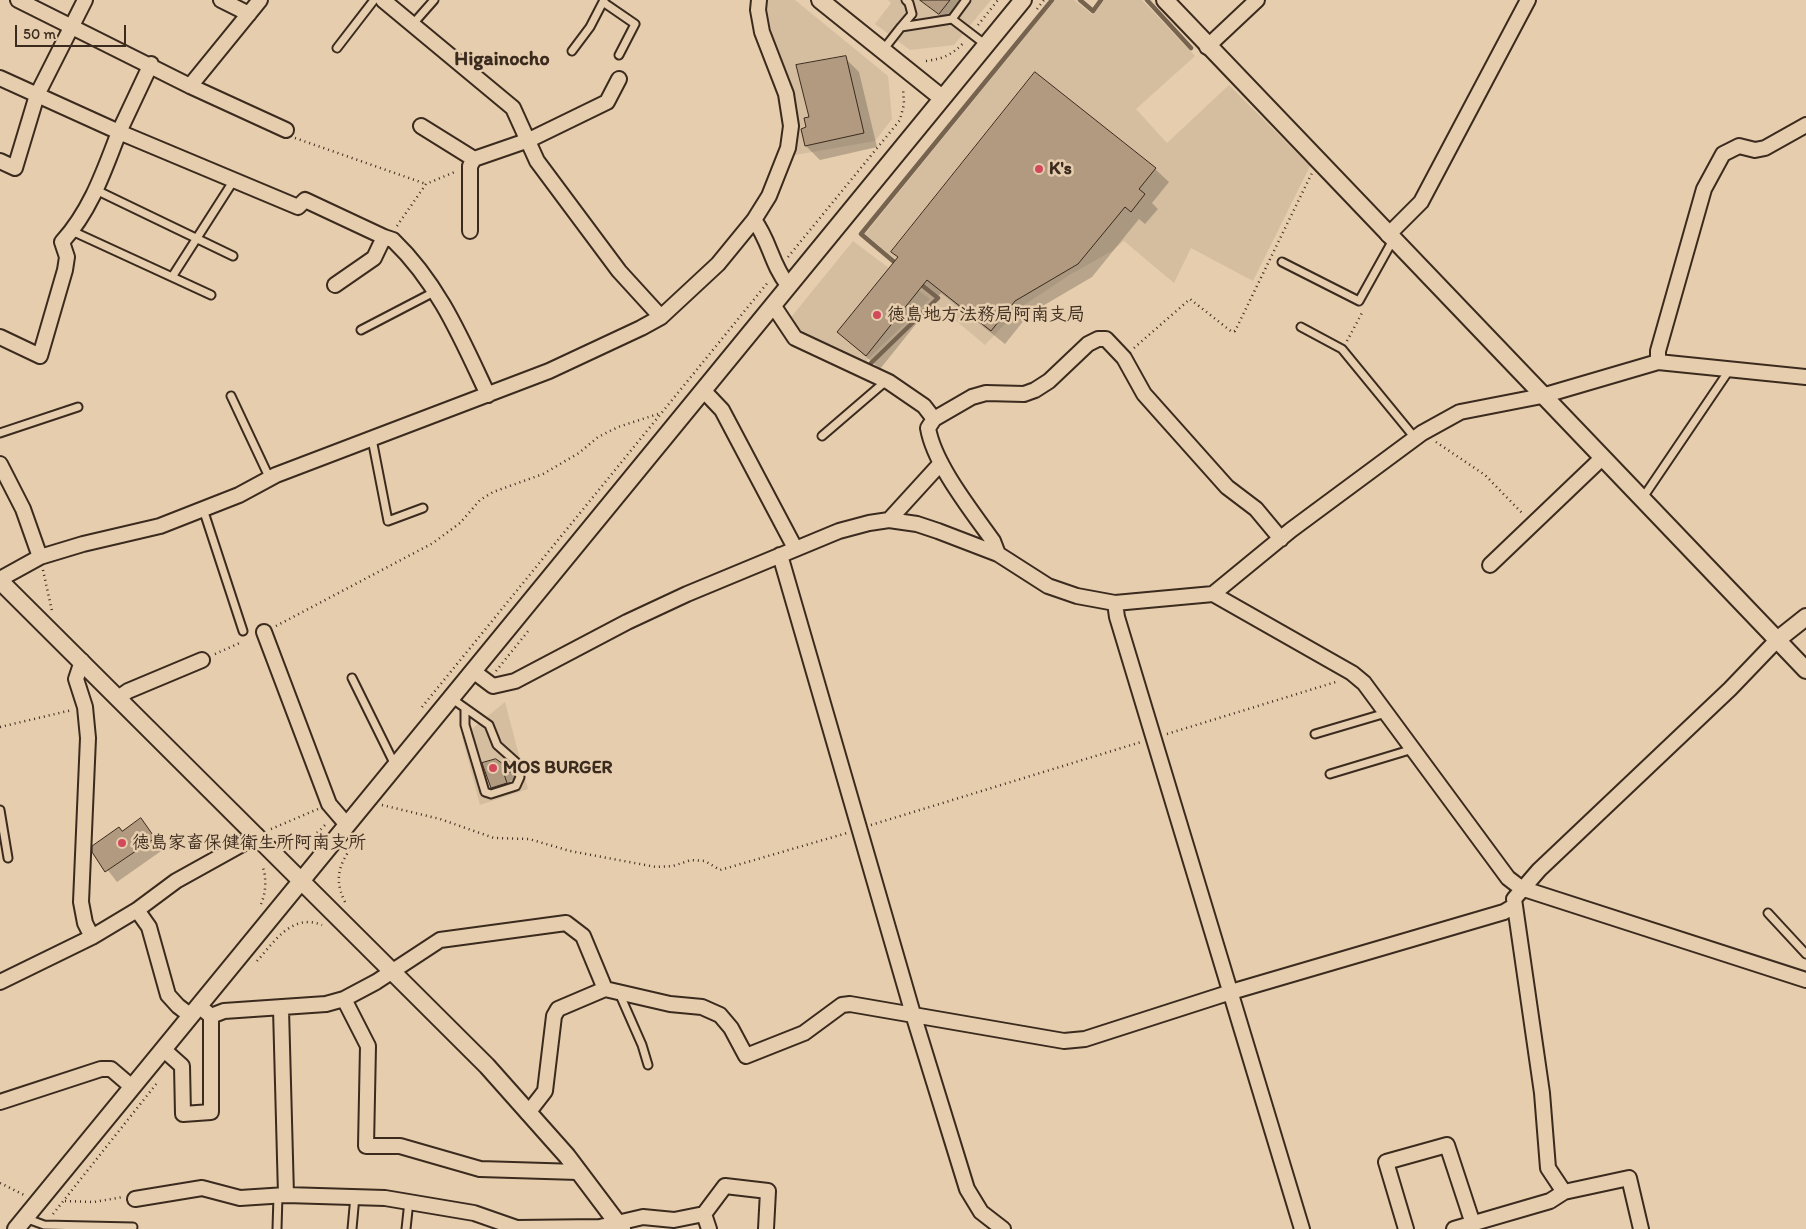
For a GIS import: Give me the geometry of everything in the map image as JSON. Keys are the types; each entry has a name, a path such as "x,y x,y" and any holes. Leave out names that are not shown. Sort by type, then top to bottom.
{"street":[{"path":"18,0 151,64 190,86 286,130"},
{"path":"0,161 16,168 37,95 85,0"},
{"path":"221,0 249,14"},
{"path":"190,86 260,0"},
{"path":"383,0 513,108 537,161 608,256 661,317"},
{"path":"619,1226 578,1172 487,1066 303,880 264,830 118,698 0,580 40,557 83,544 160,526 239,495 270,479 549,371 661,317 718,264 754,220 769,196 788,148 791,126 786,94 762,32 758,10 760,0"},
{"path":"820,0 942,98"},
{"path":"20,1224 163,1049 200,1013 303,880 337,814 396,766 1022,0"},
{"path":"1164,0 1806,670"},
{"path":"1207,47 1257,0"},
{"path":"1390,238 1421,202 1528,0"},
{"path":"0,337 40,356 65,270 67,257 62,242 82,219 96,190 119,132 151,64"},
{"path":"0,78 119,132 298,207 305,200 400,246 436,291 456,327 488,395"},
{"path":"472,162 529,140 607,102 620,79"},
{"path":"1658,362 1658,351 1704,190 1724,154 1739,146 1755,150 1765,148 1806,125"},
{"path":"421,126 472,162"},
{"path":"470,231 472,162"},
{"path":"754,220 762,230 777,271 788,286"},
{"path":"335,285 374,258 386,238"},
{"path":"773,305 795,338 886,381 924,406 934,419"},
{"path":"998,554 992,541 930,444 928,428 934,419 972,397 986,393 1024,394 1035,390 1049,381 1088,344 1098,338 1106,339 1124,358 1144,394 1227,487 1256,509 1281,539"},
{"path":"473,671 493,686 515,681 626,622 795,548 839,531 889,520 917,524 998,554 1048,586 1077,596 1115,603 1213,594 1281,539 1419,436 1460,412 1542,396 1658,362 1806,378"},
{"path":"703,390 722,410 795,548"},
{"path":"1490,565 1602,458"},
{"path":"889,520 941,463"},
{"path":"0,464 23,509 40,557"},
{"path":"780,555 914,1014 968,1188 981,1212 1003,1229"},
{"path":"1213,594 1352,673 1364,683 1508,878 1521,888 1806,980"},
{"path":"1115,603 1120,627 1302,1229"},
{"path":"1564,1192 1548,1168 1542,1094 1514,899 1521,888 1730,689 1777,640 1806,617"},
{"path":"264,632 337,814"},
{"path":"118,698 128,691 202,660"},
{"path":"82,661 76,679 85,706 88,738 81,902 85,923 92,937"},
{"path":"0,982 92,937 137,910 176,881 264,830"},
{"path":"528,1113 545,1091 554,1016 558,1009 605,989 620,995 670,1004 702,1007 720,1015 731,1028 746,1056 804,1033 842,1005 850,1004 1064,1041 1085,1039 1231,992 1504,912 1514,906"},
{"path":"137,910 149,926 168,995 178,1006 200,1013 326,1004 344,999 440,940 566,923 583,936 605,989"},
{"path":"344,999 368,1046 366,1146 400,1146 480,1169 578,1172"},
{"path":"281,1008 282,1195"},
{"path":"163,1049 182,1066 183,1114 211,1112 200,1013"},
{"path":"0,1102 101,1069 111,1069 132,1087"},
{"path":"1406,1229 1386,1162 1447,1145 1473,1224"},
{"path":"1454,1229 1550,1201 1564,1192 1629,1178 1642,1229"},
{"path":"135,1200 202,1188 240,1198 282,1195 355,1196 408,1201 474,1212 506,1227 600,1227 619,1226 643,1217 674,1220 704,1214 725,1186 768,1191 766,1229"},
{"path":"704,1214 709,1229"}],"lane":[{"path":"337,48 374,0"},
{"path":"412,25 434,0"},
{"path":"882,50 912,14 909,3 906,0"},
{"path":"901,27 952,19 966,0"},
{"path":"572,51 590,27 603,1 635,24 619,55"},
{"path":"952,19 986,45"},
{"path":"172,277 195,238 234,180"},
{"path":"96,190 233,256"},
{"path":"72,231 91,242 211,295"},
{"path":"1282,262 1359,301 1390,238"},
{"path":"361,330 436,291"},
{"path":"1301,327 1342,349 1419,436"},
{"path":"1642,500 1730,369"},
{"path":"822,436 886,381"},
{"path":"231,396 270,479"},
{"path":"0,433 78,407"},
{"path":"372,439 388,521 423,508"},
{"path":"203,509 243,631"},
{"path":"352,678 396,766"},
{"path":"451,698 489,724 497,745 516,762 520,777 516,786 491,794 485,792 465,725 465,708"},
{"path":"1315,734 1386,713"},
{"path":"1330,774 1413,749"},
{"path":"0,810 8,858"},
{"path":"1768,913 1806,954"},
{"path":"620,995 642,1045 648,1064"},
{"path":"277,1229 282,1195"},
{"path":"352,1229 355,1196"},
{"path":"406,1229 408,1201"},
{"path":"20,1224 133,1227"}],"path":[{"path":"416,714 900,120 904,104 903,88"},
{"path":"286,130 287,135 426,184"},
{"path":"386,238 426,184 472,162"},
{"path":"1124,358 1190,299 1232,332 1235,331 1313,171 1320,163"},
{"path":"202,660 264,632 433,543 460,523 480,500 493,492 543,474 579,453 598,437 618,427 663,412 684,413"},
{"path":"1419,436 1485,475 1533,524"},
{"path":"40,557 53,616"},
{"path":"0,727 85,706"},
{"path":"264,830 337,814"},
{"path":"264,830 293,843 307,840 318,833 337,814"},
{"path":"253,966 283,931 297,922 315,922 323,925"},
{"path":"44,1225 159,1081"},
{"path":"0,1183 24,1195"},
{"path":"65,1201 94,1202 132,1196 135,1200"}],"shaded area":[{"path":"767,0 795,0 888,76 892,119 875,141 795,155 797,119 795,97 784,66 768,32 765,14"},
{"path":"888,0 991,0 954,45 910,50 875,24 891,3"},
{"path":"1055,0 1074,0 1093,15 1104,0 1142,0 1195,56 1136,109 1167,143 1229,85 1310,166 1253,281 1191,248 1174,283 1124,241 1112,251 1071,274 1021,307 985,345 936,304 940,296 865,234"},
{"path":"853,241 930,299 864,363 798,333 788,321"},
{"path":"505,702 528,789 480,805 462,737"}],"building":[{"path":"920,0 950,0 939,14"},
{"path":"846,56 864,133 805,146 801,129 806,127 804,118 809,117 796,65"},
{"path":"1035,72 1156,168 1139,189 1145,194 1131,212 1125,207 1078,264 1015,301 991,331 927,280 866,356 837,332 898,257 891,252"},
{"path":"496,759 513,771 504,774 507,783 491,788 482,763"},
{"name":"徳島家畜保健衛生所阿南支所","path":"141,818 155,838 105,872 92,852 92,846 119,827 122,831"}],"waterway":[{"path":"899,266 861,234 1052,0"},
{"path":"1080,0 1093,11 1101,0"},
{"path":"1147,0 1191,48"},
{"path":"871,363 938,298 918,282"}],"place":[{"name":"K's","path":"1039,169"},
{"name":"徳島地方法務局阿南支局","path":"877,315"},
{"name":"MOS BURGER","path":"493,768"},
{"name":"徳島家畜保健衛生所阿南支所","path":"122,843"}],"district":[{"name":"Higainocho","path":"502,60"}]}
